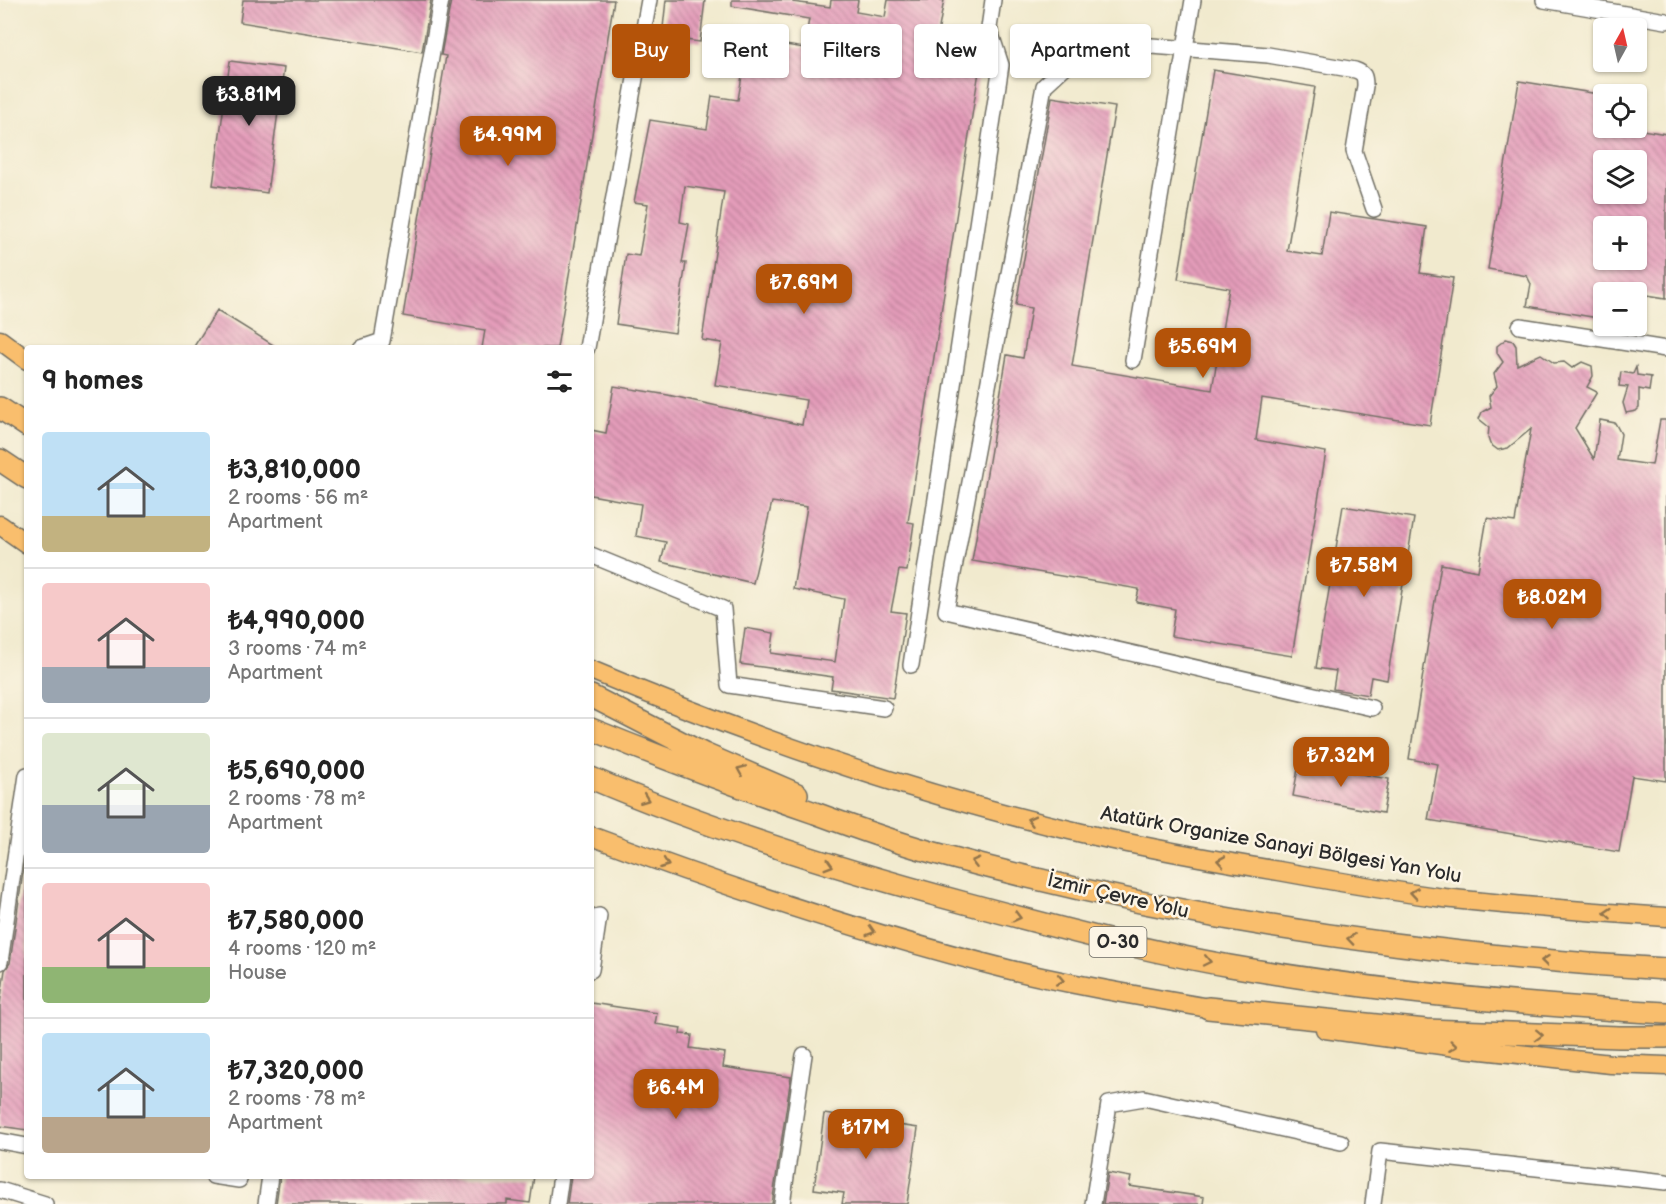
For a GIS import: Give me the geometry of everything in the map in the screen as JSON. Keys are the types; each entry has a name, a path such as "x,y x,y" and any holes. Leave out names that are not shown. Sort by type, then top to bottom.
{"highway":[{"path":"0,408 24,424"},
{"path":"0,460 24,476"},
{"path":"594,698 705,754 930,851"},
{"name":"İzmir Çevre Yolu","path":"594,730 750,791 930,851 1150,904 1247,923 1433,950 1569,963 1666,969"},
{"name":"O-30","path":"594,779 736,834 829,865 915,890 1113,941 1229,965 1424,994 1561,1007 1666,1013"},
{"path":"1208,1008 1426,1030 1666,1037"}],"main road":[{"path":"0,340 24,358"},
{"path":"0,525 24,542"},
{"name":"Atatürk Organize Sanayi Bölgesi Yan Yolu","path":"594,671 672,704 826,759 954,799 1082,833 1202,858 1443,897 1565,910 1666,917"},
{"path":"594,837 696,876 814,915 912,944 1014,970 1208,1008 1371,1036 1611,1064 1666,1066"}],"street":[{"path":"370,345 382,341 441,0"},
{"path":"588,345 649,0"},
{"path":"911,665 1001,65 989,28 993,0"},
{"path":"1133,360 1193,0"},
{"path":"1544,0 1666,21"},
{"path":"1372,708 946,611 1044,86 1084,49 1100,42 1268,55 1363,73 1365,86 1354,151 1374,209"},
{"path":"1520,326 1666,349"},
{"path":"594,556 723,609 729,685 884,708"},
{"path":"0,962 24,796"},
{"path":"594,950 599,916"},
{"path":"782,1204 804,1055"},
{"path":"1093,1204 1109,1104 1144,1098 1341,1142"},
{"path":"0,1142 24,1146"},
{"path":"1373,1204 1380,1151 1666,1182"},
{"path":"266,1204 270,1179"},
{"path":"557,1204 561,1179"},
{"path":"0,1190 45,1204"}],"building":[{"path":"243,0 431,0 422,52 240,22"},
{"path":"451,0 614,0 557,345 482,345 485,330 403,316 446,56 441,55"},
{"path":"666,0 705,0 700,42 690,41 690,24 663,24"},
{"path":"732,0 793,0 793,2 830,7 831,0 858,0 856,12 885,17 888,0 944,0 940,24 914,24 914,78 978,78 908,522 914,523 907,571 899,570 891,611 906,613 893,698 831,689 833,677 740,664 745,628 774,633 771,653 835,662 844,599 793,589 807,507 772,502 753,583 661,562 666,542 636,536 641,504 594,496 594,431 606,433 614,386 668,395 802,425 806,400 715,385 722,343 702,340 724,192 685,186 680,222 689,224 682,263 686,263 675,333 616,324 626,254 639,256 648,204 634,202 650,120 707,129 712,96 738,100 742,78 789,78 789,46 801,48 801,78 902,78 902,24 808,24 809,19 732,6"},
{"path":"230,61 284,68 267,193 213,185"},
{"path":"1213,70 1315,87 1287,251 1322,256 1329,212 1427,227 1420,273 1453,278 1430,425 1262,398 1256,440 1326,452 1292,656 1171,636 1175,609 1136,602 1139,589 972,561 1007,355 1023,358 1031,308 1016,305 1052,97 1115,107 1072,366 1212,390 1229,288 1178,279"},
{"path":"1519,81 1593,93 1593,138 1647,138 1647,131 1666,134 1666,298 1647,295 1647,282 1593,282 1593,317 1527,306 1531,284 1527,276 1488,269"},
{"path":"217,310 273,345 195,345"},
{"path":"1506,339 1513,341 1516,346 1517,365 1541,354 1554,363 1564,362 1572,368 1582,362 1592,366 1593,376 1587,387 1597,392 1575,428 1594,459 1600,420 1615,423 1621,434 1617,460 1652,465 1660,420 1666,420 1666,781 1632,776 1619,852 1428,820 1438,764 1409,759 1441,564 1478,571 1487,518 1515,522 1531,429 1508,448 1498,450 1490,444 1489,427 1479,419 1482,412 1491,407 1489,396 1497,386 1494,374 1503,362 1497,353 1497,346"},
{"path":"1636,367 1637,375 1651,377 1649,391 1639,389 1639,408 1626,413 1623,403 1628,387 1619,386 1621,372 1633,374"},
{"path":"1343,506 1414,518 1387,680 1371,677 1368,695 1333,689 1336,671 1316,668"},
{"path":"1299,763 1389,779 1383,813 1293,796"},
{"path":"24,865 24,1130 0,1126 0,1004 5,970 10,963"},
{"path":"594,1003 657,1013 655,1024 681,1028 680,1034 692,1035 690,1048 725,1053 723,1067 791,1077 772,1204 567,1204 571,1179 594,1179"},
{"path":"824,1114 918,1128 907,1204 842,1204 844,1193 814,1189"},
{"path":"1108,1173 1131,1177 1129,1186 1204,1197 1203,1204 1103,1204"},
{"path":"280,1179 534,1179 530,1203 507,1200 507,1204 276,1204"}]}
